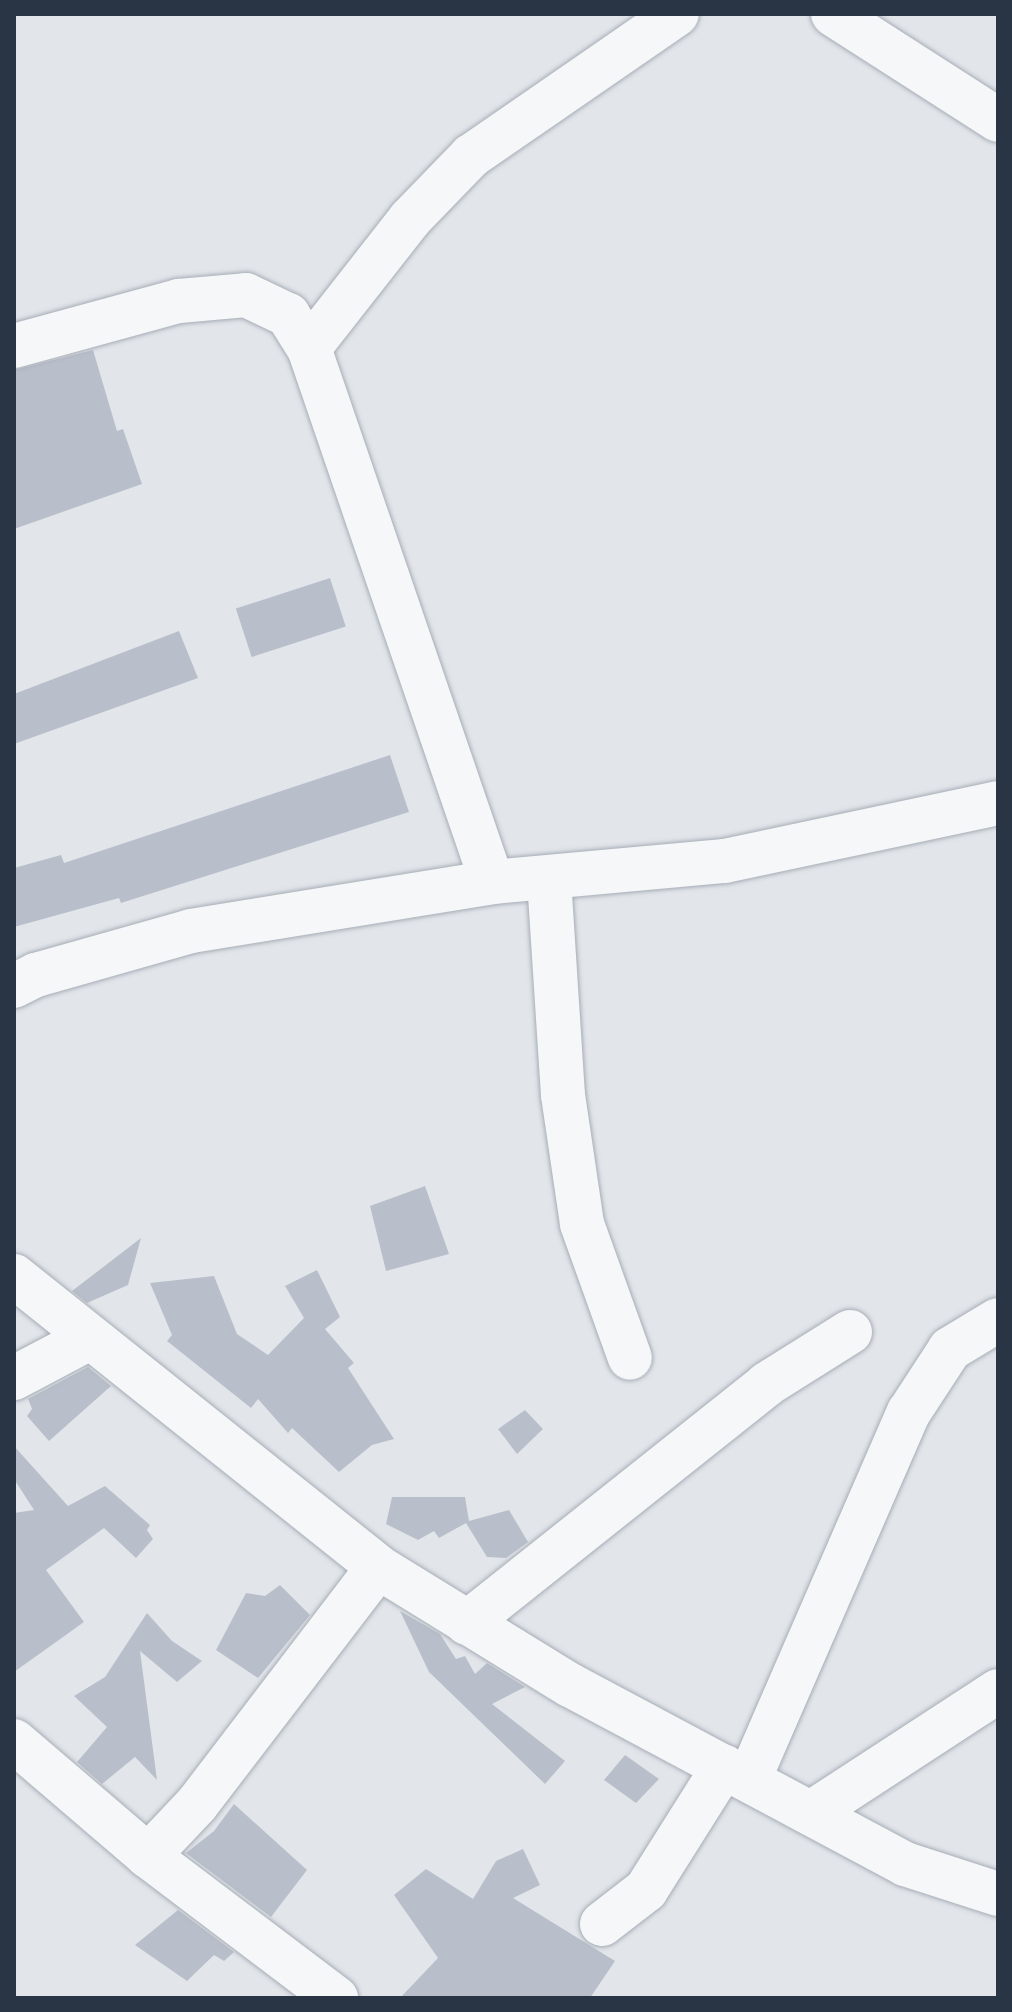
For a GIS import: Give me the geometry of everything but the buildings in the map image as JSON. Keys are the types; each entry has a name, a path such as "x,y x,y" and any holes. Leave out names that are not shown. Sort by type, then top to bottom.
{"street":[{"path":"309,348 410,219 471,156 677,14"},
{"path":"833,14 998,120"},
{"path":"14,346 179,301 246,295 288,315 309,348 492,882"},
{"path":"14,986 36,975 191,931 492,882 725,861 998,803"},
{"path":"549,879 563,1095 582,1224 630,1358"},
{"path":"14,1276 378,1567 467,1623 570,1685 905,1864 998,1894"},
{"path":"602,1924 646,1890 737,1772 909,1412 950,1349 998,1320"},
{"path":"467,1623 767,1384 850,1332"},
{"path":"14,1378 90,1338"},
{"path":"148,1856 197,1804 378,1567"},
{"path":"811,1813 998,1691"},
{"path":"14,1741 148,1856 336,1998"}]}
